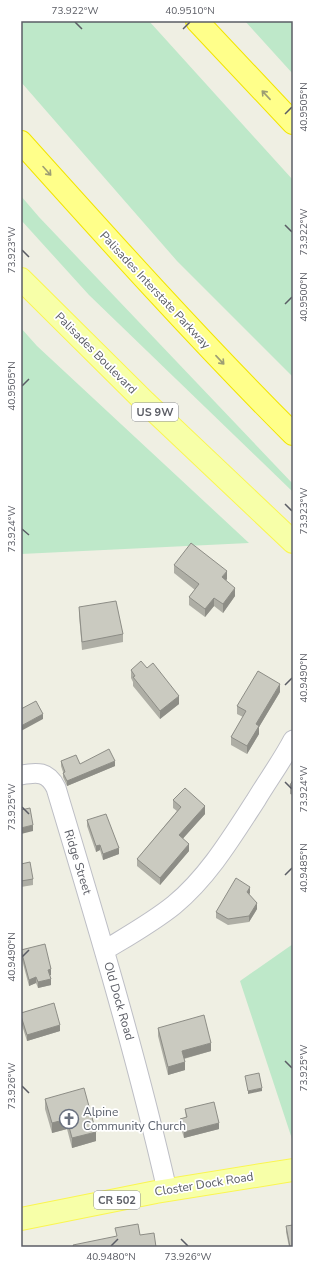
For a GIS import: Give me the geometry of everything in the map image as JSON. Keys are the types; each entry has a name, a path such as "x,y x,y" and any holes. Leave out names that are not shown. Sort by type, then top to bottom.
{"highway":[{"path":"197,21 293,123"},
{"name":"Palisades Interstate Parkway","path":"21,142 183,320 293,434"}],"main road":[{"name":"Palisades Boulevard","path":"21,278 145,402 293,542"},
{"name":"Closter Dock Road","path":"21,1219 167,1190 293,1170"}],"street":[{"name":"Old Dock Road","path":"167,1190 150,1115 105,950 158,917 175,904 194,885 218,856 236,830 293,740"},
{"name":"Ridge Street","path":"21,775 36,773 46,776 56,788 105,950"}],"green space":[{"path":"21,21 149,21 293,180 293,377 177,261 21,82"},
{"path":"245,21 293,21 293,74"},
{"path":"21,196 39,217 293,484 293,492 89,295 21,220"},
{"path":"21,328 37,346 249,543 21,554"},
{"path":"293,944 293,1142 240,981"}],"building":[{"path":"191,543 227,571 222,577 235,588 223,604 214,598 205,609 189,597 199,584 174,565"},
{"path":"116,601 123,634 82,642 79,607"},
{"path":"141,661 147,668 153,663 179,696 160,711 133,677 135,676 131,670"},
{"path":"258,671 280,684 256,724 259,726 247,746 231,737 246,711 237,706"},
{"path":"36,701 43,714 21,726 21,709"},
{"path":"109,749 115,761 67,781 63,773 65,772 61,761 76,755 80,764"},
{"path":"293,780 293,787 290,785"},
{"path":"185,788 205,806 179,835 189,844 160,878 137,859 181,807 173,800"},
{"path":"30,808 33,825 21,828 21,810"},
{"path":"106,814 119,848 103,854 100,845 96,846 87,820"},
{"path":"30,862 33,879 21,881 21,864"},
{"path":"236,878 250,887 247,892 257,903 249,916 228,919 216,912"},
{"path":"45,944 51,969 48,970 51,979 38,982 36,977 29,980 21,950"},
{"path":"54,1003 60,1025 27,1035 21,1013"},
{"path":"204,1015 211,1043 182,1051 185,1062 168,1067 158,1028"},
{"path":"259,1073 262,1088 248,1091 245,1076"},
{"name":"Alpine Community Church","path":"84,1088 96,1132 72,1138 67,1119 52,1123 45,1099"},
{"path":"214,1102 219,1123 184,1132 180,1119 187,1117 185,1109"},
{"path":"138,1224 140,1235 154,1233 156,1247 74,1247 73,1245 117,1236 115,1228"},
{"path":"293,1225 293,1247 290,1247 286,1226"}],"place":[{"name":"Alpine Community Church","path":"69,1119"}]}
